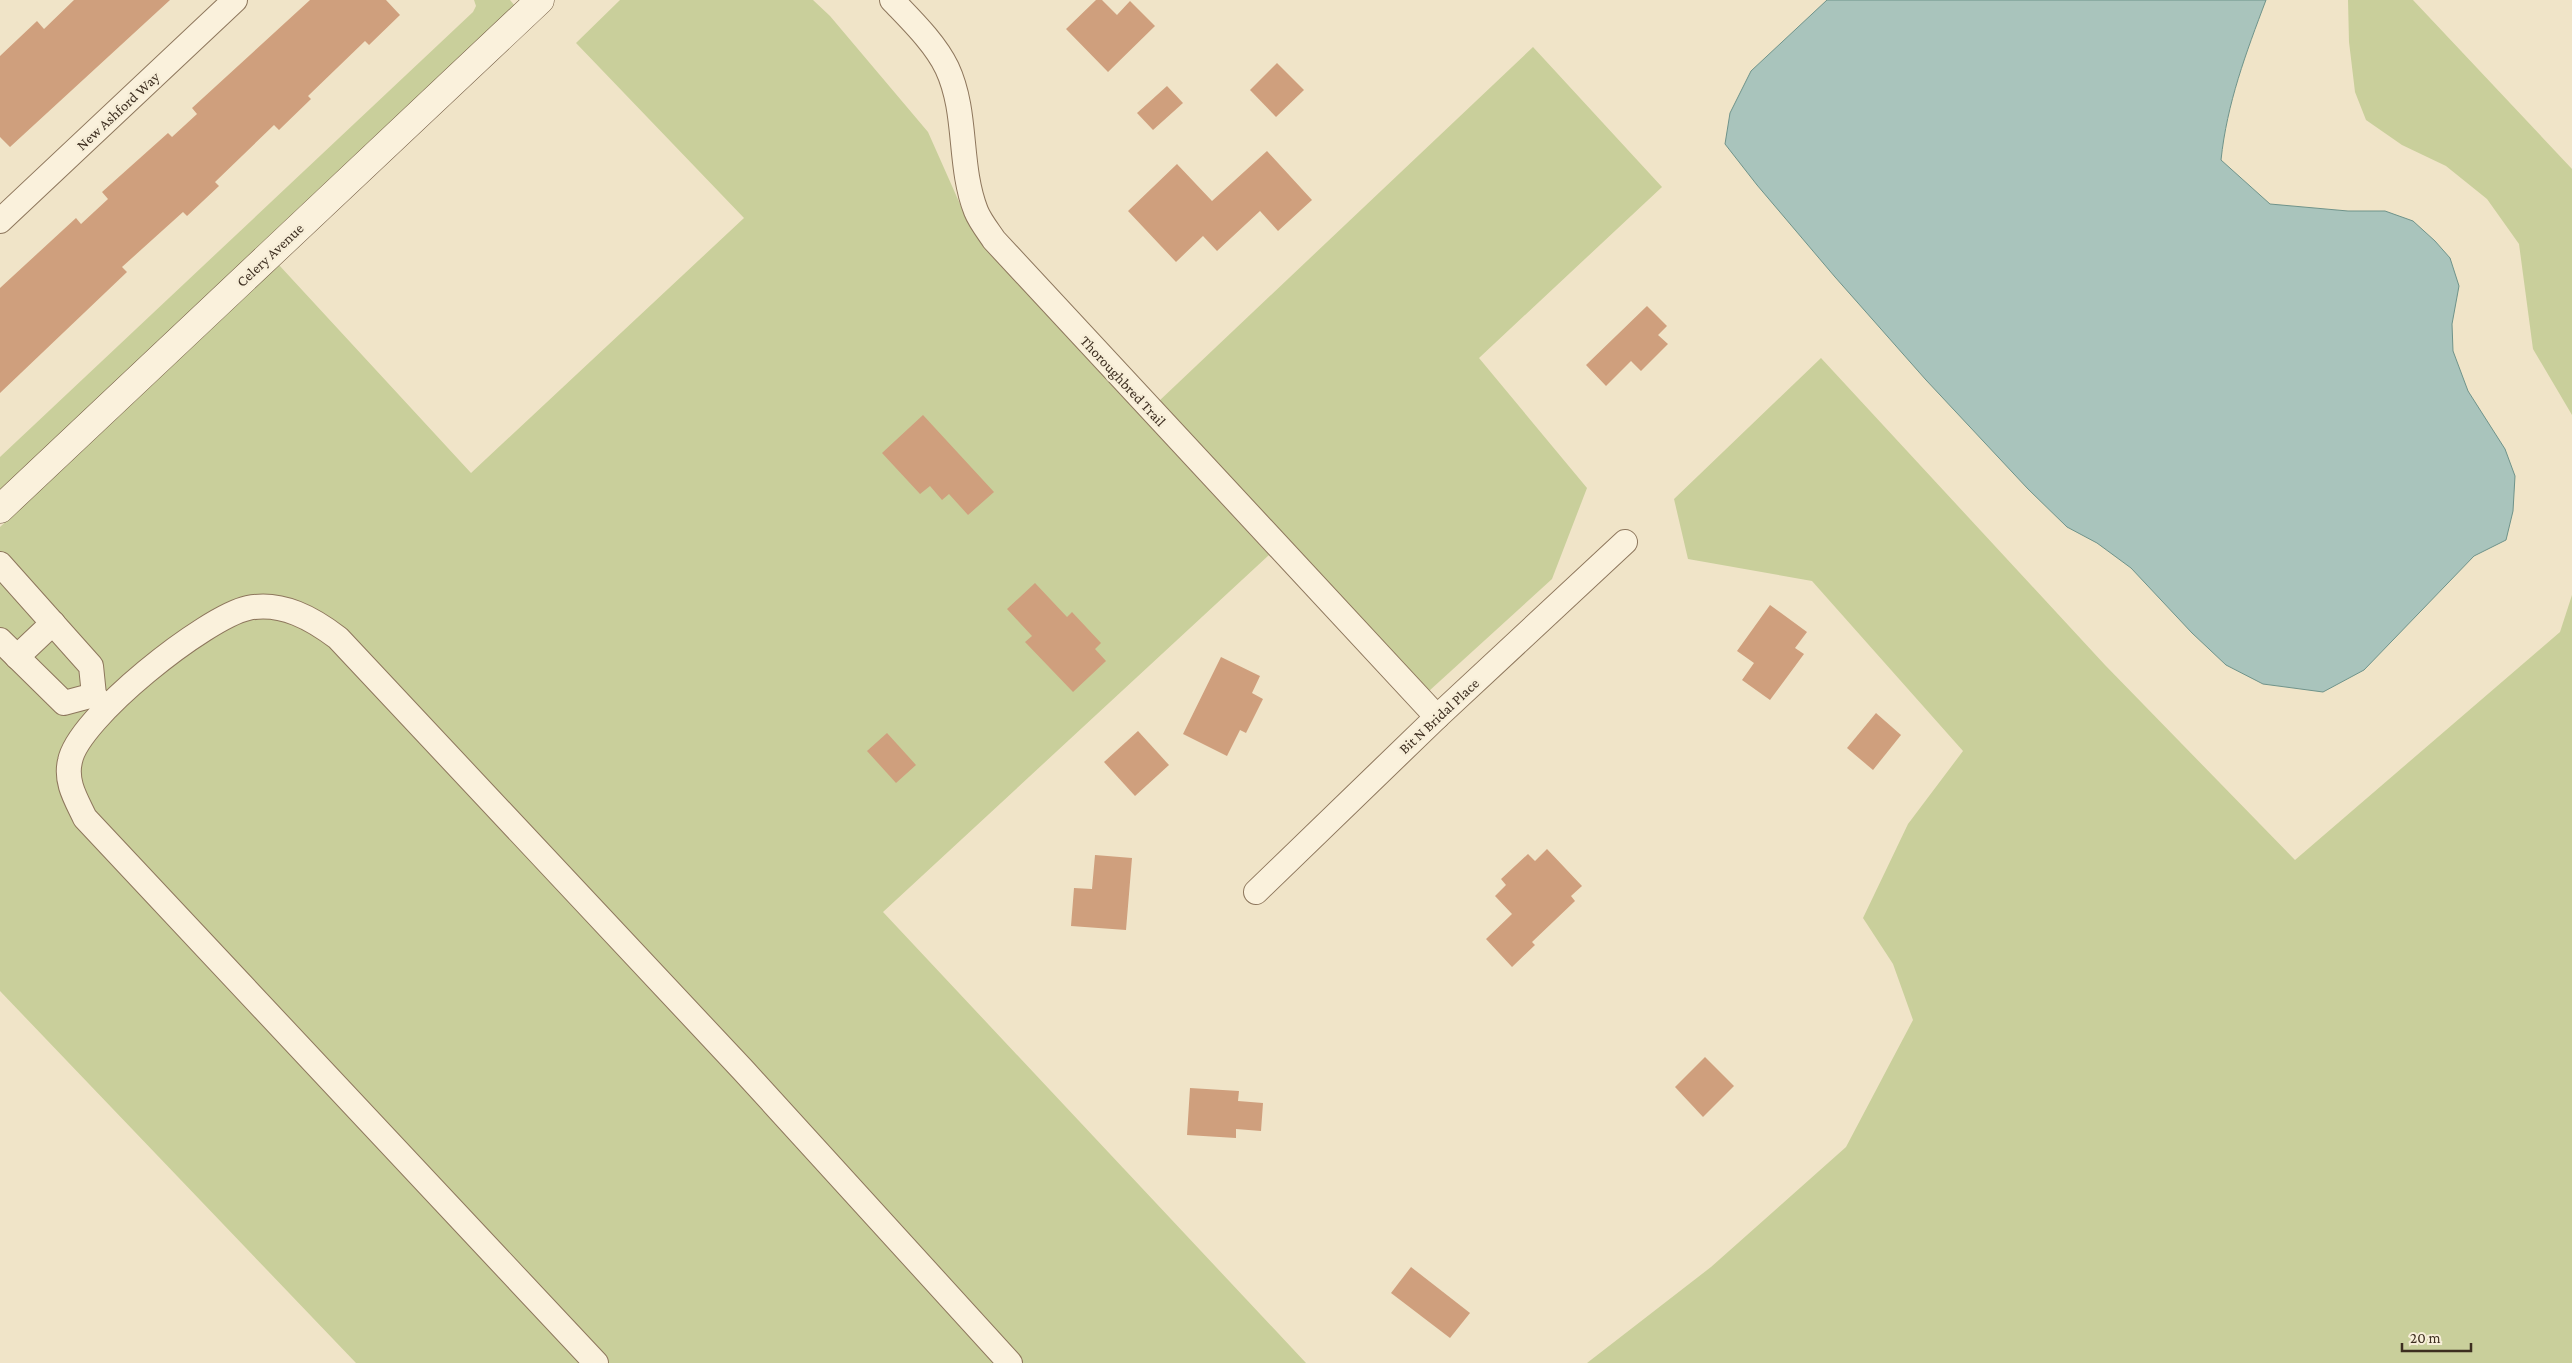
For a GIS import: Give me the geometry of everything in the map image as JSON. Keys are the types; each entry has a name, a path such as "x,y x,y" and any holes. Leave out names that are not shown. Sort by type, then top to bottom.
{"main road":[{"name":"Celery Avenue","path":"0,509 540,0"}],"street":[{"name":"New Ashford Way","path":"0,221 235,0"},
{"name":"Thoroughbred Trail","path":"892,0 909,18 947,68 956,99 967,178 976,212 994,240 1437,717"},
{"name":"Bit N Bridal Place","path":"1256,892 1437,717 1625,542"},
{"path":"0,564 91,666 100,701"},
{"path":"596,1363 85,818 69,786 70,760 100,701 196,632 247,608 278,608 312,619 338,638 743,1070 1010,1363"},
{"path":"18,658 53,623"},
{"path":"0,640 64,703 100,701"}],"green space":[{"path":"474,0 510,0 515,6 0,491 0,457 473,12 476,6"},
{"path":"620,0 813,0 830,16 928,132 964,213 985,248 1269,555 883,912 1306,1363 356,1363 0,991 0,527 279,265 471,473 744,218 576,43"},
{"path":"2348,0 2413,0 2572,169 2572,415 2533,349 2519,244 2487,199 2446,166 2402,145 2366,120 2355,92 2349,42"},
{"path":"1533,47 1662,187 1479,358 1587,488 1552,579 1429,691 1158,402"},
{"path":"1821,358 2105,665 2295,860 2560,632 2572,595 2572,1363 1587,1363 1711,1267 1846,1147 1913,1020 1893,964 1863,918 1908,824 1963,751 1812,581 1688,559 1674,499"}],"water":[{"path":"1827,0 2266,0 2233,98 2221,160 2270,204 2348,211 2385,211 2413,221 2450,258 2459,286 2452,324 2453,351 2468,391 2505,449 2515,476 2513,511 2506,540 2474,556 2364,670 2323,692 2263,684 2226,665 2192,633 2131,568 2097,543 2067,527 2028,489 1926,380 1835,277 1725,144 1730,113 1751,71"}],"building":[{"path":"74,0 170,0 10,147 0,137 0,56 37,21 44,29"},
{"path":"310,0 386,0 400,15 369,45 365,41 308,96 311,99 279,130 274,125 215,182 219,186 187,216 183,212 122,267 127,272 0,393 0,288 76,218 81,224 108,199 102,192 168,133 172,137 197,114 192,108"},
{"path":"1096,0 1102,0 1117,15 1130,1 1155,26 1108,72 1066,29"},
{"path":"1277,63 1304,90 1276,117 1250,90"},
{"path":"1167,86 1183,103 1153,130 1137,113"},
{"path":"1267,151 1312,200 1278,231 1260,211 1217,251 1203,236 1176,262 1128,211 1177,164 1212,201"},
{"path":"1647,306 1667,326 1658,335 1668,344 1641,371 1631,361 1606,386 1586,365"},
{"path":"923,415 994,492 968,515 949,494 942,500 930,486 920,494 882,453"},
{"path":"1035,583 1067,617 1072,612 1101,643 1095,649 1106,661 1073,692 1025,642 1032,636 1007,609"},
{"path":"1770,605 1807,632 1795,648 1804,654 1770,700 1742,680 1754,663 1737,651"},
{"path":"1221,657 1260,676 1252,693 1263,699 1246,733 1240,730 1227,756 1183,734"},
{"path":"1876,713 1901,735 1873,770 1847,748"},
{"path":"1138,731 1169,765 1135,796 1104,762"},
{"path":"887,733 916,765 896,783 867,751"},
{"path":"1547,849 1582,886 1571,896 1575,901 1532,942 1535,945 1512,967 1486,939 1512,914 1495,896 1506,885 1501,879 1528,854 1535,861"},
{"path":"1095,855 1132,858 1126,930 1071,926 1074,888 1092,889"},
{"path":"1705,1057 1734,1086 1703,1117 1675,1087"},
{"path":"1190,1088 1239,1091 1238,1101 1263,1103 1261,1131 1236,1129 1236,1138 1187,1135"},
{"path":"1411,1267 1470,1313 1450,1338 1391,1293"}]}
